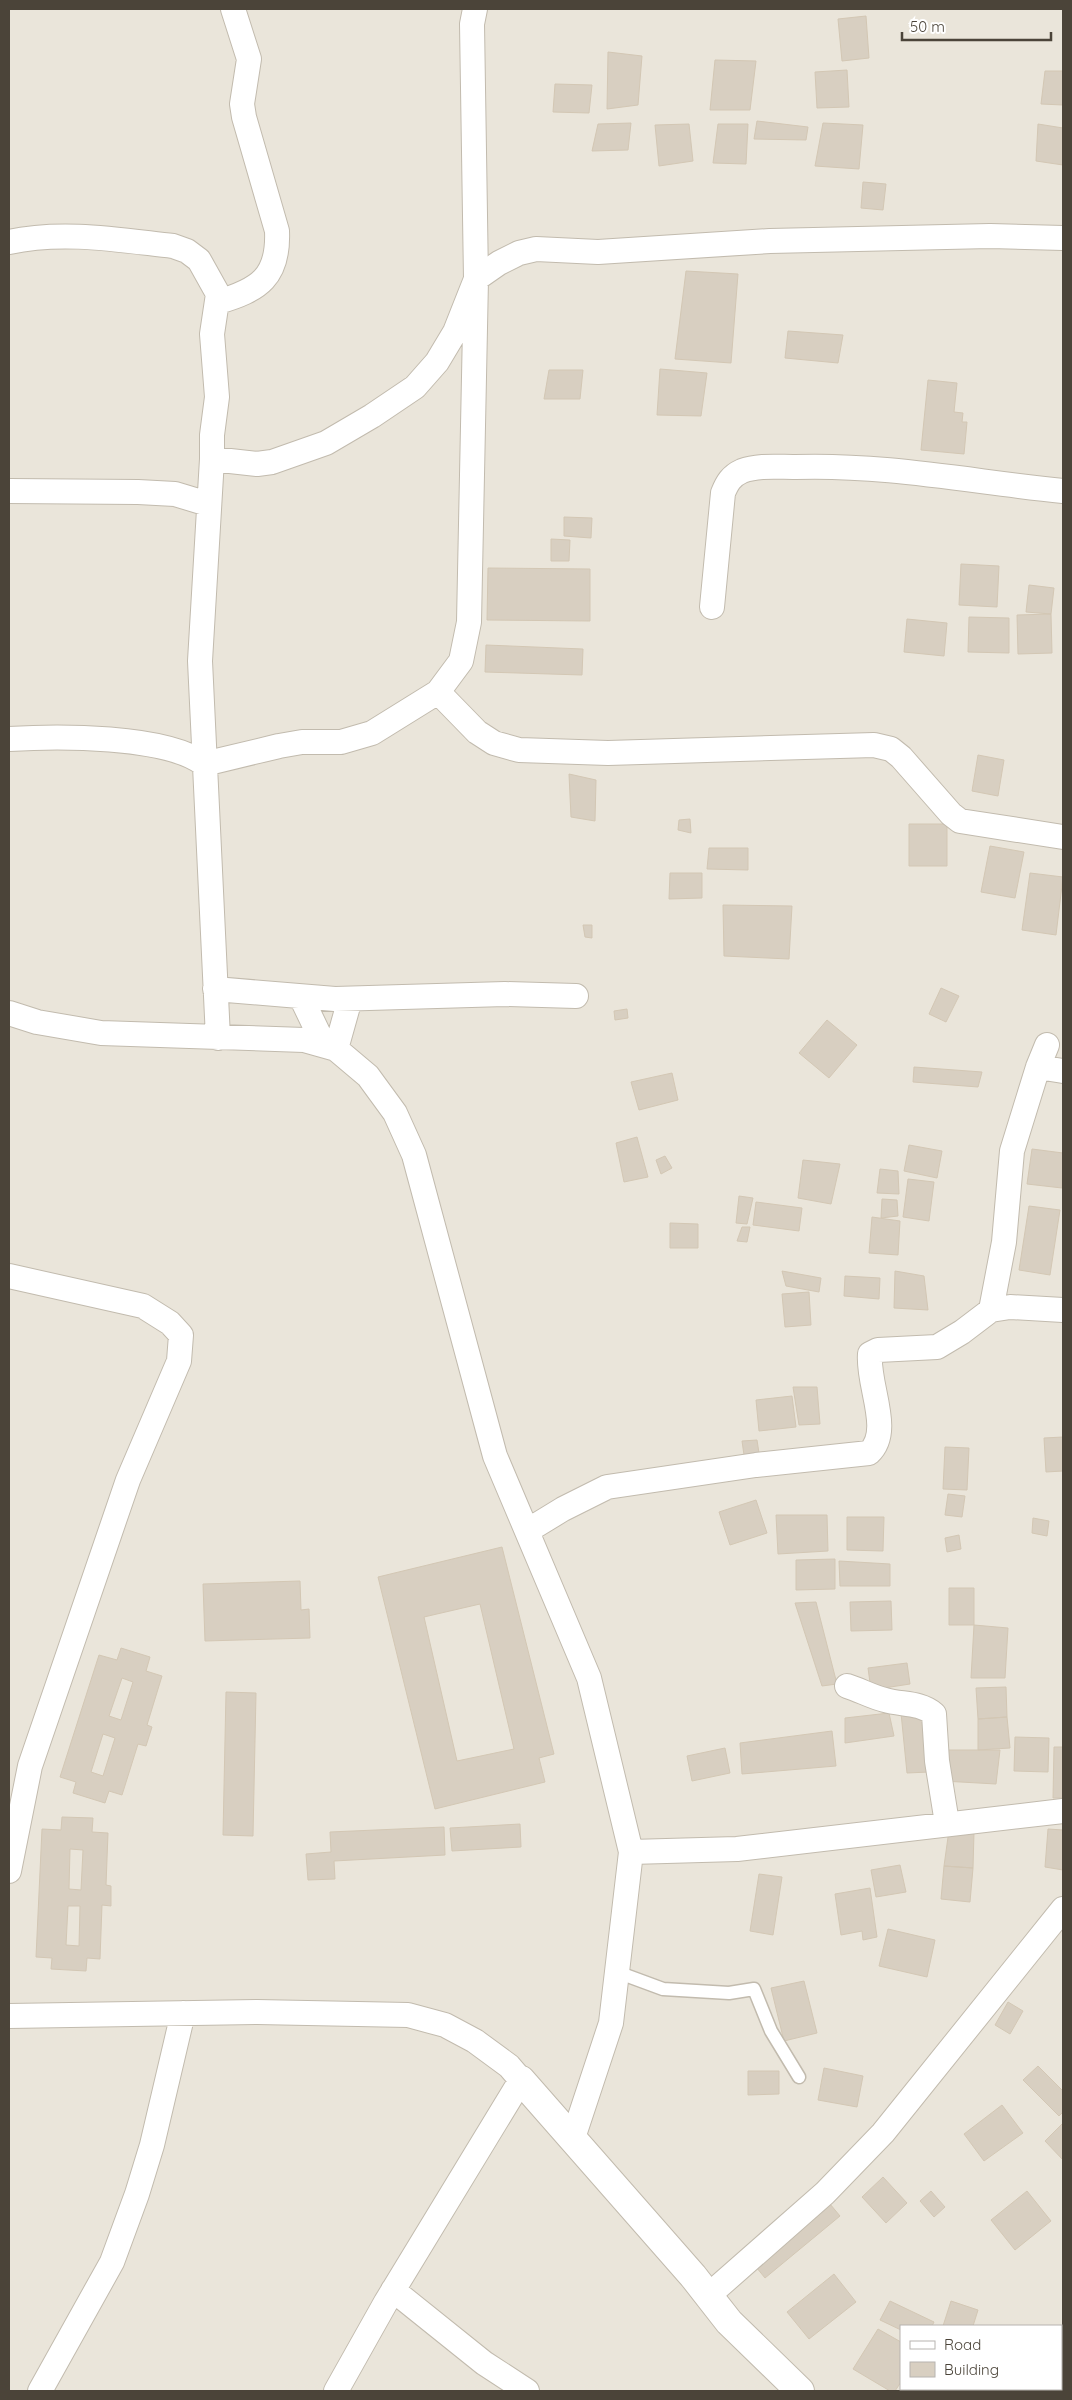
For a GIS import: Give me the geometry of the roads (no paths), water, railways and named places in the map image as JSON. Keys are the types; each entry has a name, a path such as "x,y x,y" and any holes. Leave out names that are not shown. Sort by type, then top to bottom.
{"street":[{"path":"218,302 239,296 257,287 268,275 276,260 278,248 277,232 244,118 242,104 249,59 233,9"},
{"path":"9,739 75,739 140,743 192,756 204,764 302,742 342,742 372,733 438,692 461,661 469,622 476,279 472,24 475,9"},
{"path":"9,242 25,238 82,236 173,246 187,251 199,260 214,282 218,294 212,334 217,397 212,435 200,661 218,1038"},
{"path":"212,459 257,464 272,462 299,453 326,443 415,387 438,362 455,332 476,279 518,253 536,249 598,252 770,241 990,236 1063,238"},
{"path":"712,607 723,493 727,480 741,472 759,468 816,466 879,469 1063,491"},
{"path":"9,491 175,494 208,504"},
{"path":"438,692 477,732 494,743 519,750 608,753 874,745 891,749 902,757 951,814 960,821 1063,836"},
{"path":"215,989 301,998 350,999 505,994 576,996"},
{"path":"301,998 330,1047 368,1076 395,1113 414,1155 495,1456 589,1678 631,1852 611,2023 572,2138"},
{"path":"330,1047 350,999"},
{"path":"10,1019 101,1033 304,1040 330,1047"},
{"path":"991,1310 1004,1242 1012,1151 1038,1067 1047,1045"},
{"path":"1038,1067 1063,1071"},
{"path":"9,1276 143,1306 170,1323 181,1335 181,1344 179,1360 128,1480 30,1766 9,1871"},
{"path":"527,1531 563,1509 606,1487 756,1465 869,1453 877,1446 880,1427 869,1366 870,1354 878,1350 937,1347 962,1332 991,1310 1010,1307 1063,1310"},
{"path":"847,1686 884,1700 916,1705 928,1709 934,1714 937,1761 947,1823"},
{"path":"631,1852 737,1849 947,1823 1063,1811"},
{"path":"709,2295 825,2193 883,2133 1063,1909"},
{"path":"9,2016 183,2013 408,2014 444,2025 482,2045 509,2066 709,2295 729,2322 800,2391"},
{"path":"40,2391 112,2262 137,2194 152,2145 183,2013"},
{"path":"336,2391 393,2290 521,2080"},
{"path":"393,2290 484,2363 528,2391"}],"lane":[{"path":"618,1972 663,1989 730,1993 754,1989 771,2031 799,2077"}]}
